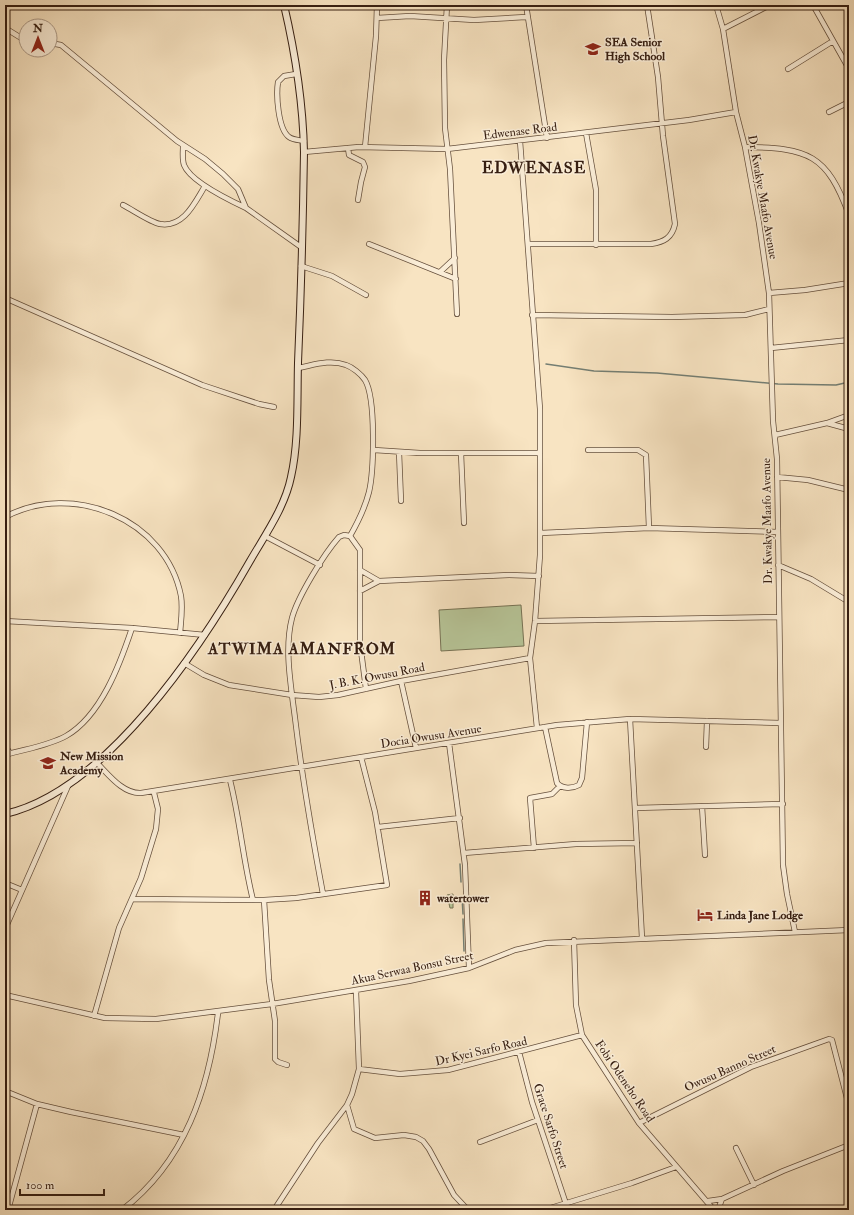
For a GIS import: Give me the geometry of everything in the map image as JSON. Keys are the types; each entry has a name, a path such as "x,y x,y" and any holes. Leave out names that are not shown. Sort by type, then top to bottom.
{"street":[{"path":"5,814 33,806 68,786 97,763 116,745 147,709 205,635 230,597 265,536 292,476 298,368 304,141 296,74 284,5"},
{"path":"365,147 377,5"},
{"path":"447,5 444,60 444,128 447,149 455,258 457,314"},
{"path":"526,5 526,17 547,138"},
{"path":"528,244 596,245 656,243 668,239 673,232 675,224 661,124 658,77 647,5"},
{"name":"Dr. Kwakye Maafo Avenue","path":"716,5 722,29 736,112 745,147 759,223 769,292 778,532 778,617 784,875 795,932"},
{"path":"722,29 770,5"},
{"path":"813,5 849,69"},
{"path":"377,18 410,16 446,17 474,20 526,17"},
{"path":"5,28 18,36"},
{"path":"788,69 833,41"},
{"path":"58,44 61,45 183,146 205,159 236,186 246,208"},
{"path":"296,74 284,76 278,82 279,111 283,128 287,136 295,140 304,141"},
{"path":"829,112 849,102"},
{"name":"Edwenase Road","path":"304,152 365,147 447,149 520,142 661,124 736,112"},
{"path":"586,133 596,190 596,245"},
{"path":"520,142 532,316 540,402 541,533 539,576 530,658 537,728"},
{"path":"183,146 184,167 206,186 246,208 301,247"},
{"path":"745,147 788,150 806,154 814,158 832,177 849,215"},
{"path":"348,148 349,155 363,162 365,167 360,182 358,200"},
{"path":"123,205 159,224 168,224 184,217 206,186"},
{"path":"369,244 456,279"},
{"path":"440,272 455,258"},
{"path":"300,266 326,274 366,295"},
{"path":"769,292 805,290 849,283"},
{"path":"5,298 202,385 274,407"},
{"path":"532,316 672,317 745,315 770,309"},
{"path":"772,348 849,340"},
{"path":"298,368 334,362 347,366 364,379 370,402 374,450 369,491 364,509 350,536"},
{"path":"775,435 827,423 849,415"},
{"path":"827,423 849,429"},
{"path":"374,450 399,452 540,453"},
{"path":"588,450 638,450 646,455 649,528"},
{"path":"399,452 401,502"},
{"path":"461,453 464,523"},
{"path":"776,477 808,480 849,490"},
{"path":"5,517 35,507 77,504 102,509 132,523 142,530 172,568 182,598 180,633"},
{"path":"541,533 649,528 778,532"},
{"path":"323,894 301,768 292,695 289,644 292,619 299,602 320,565 340,537 344,535 350,536 360,549 360,643 366,689"},
{"path":"265,536 320,565"},
{"path":"778,565 811,580 849,602"},
{"path":"360,570 379,581"},
{"path":"360,591 379,581 508,575 539,576"},
{"path":"535,621 778,617"},
{"path":"5,621 132,628 205,635"},
{"path":"5,755 59,739 72,732 83,722 111,682 132,628"},
{"name":"J. B. K. Owusu Road","path":"184,663 204,675 229,685 292,695 328,696 401,681 530,658"},
{"path":"401,681 416,748"},
{"path":"630,719 642,938"},
{"name":"Docia Owusu Avenue","path":"97,763 128,791 137,794 154,793 537,728 587,722 630,719 781,723"},
{"path":"706,747 707,721"},
{"path":"534,848 530,798 552,794 560,786 576,787 581,782 587,722"},
{"path":"545,727 556,780 560,786"},
{"path":"449,743 464,853 469,968"},
{"path":"5,746 10,753"},
{"path":"133,899 264,900 323,894 387,884 378,827 361,757"},
{"path":"230,780 237,810 246,873 253,900"},
{"path":"5,929 68,786"},
{"path":"94,1016 119,928 133,899 147,861 158,820 158,809 154,793"},
{"path":"635,808 783,804"},
{"path":"702,806 705,855"},
{"path":"378,827 460,818"},
{"path":"464,853 576,844 637,843"},
{"path":"5,883 22,890"},
{"path":"264,900 272,1004 275,1021 275,1059 287,1065"},
{"name":"Akua Serwaa Bonsu Street","path":"5,996 94,1016 140,1020 218,1013 356,991 469,968 515,950 546,943 574,940 849,930"},
{"name":"Fobi Odeneho Road","path":"574,940 576,1012 582,1035 639,1123 676,1167 708,1201 714,1210"},
{"path":"274,1210 318,1143 347,1105 359,1069 356,991"},
{"path":"122,1210 155,1179 174,1156 200,1097 207,1071 218,1013"},
{"name":"Dr Kyei Sarfo Road","path":"359,1069 400,1074 432,1072 475,1064 582,1035"},
{"name":"Owusu Banno Street","path":"639,1123 752,1067 826,1039 832,1039 847,1087"},
{"name":"Grace Sarfo Street","path":"519,1052 538,1120 566,1204"},
{"path":"847,1087 849,1106"},
{"path":"5,1091 37,1104 184,1135"},
{"path":"8,1210 37,1104"},
{"path":"347,1105 354,1129 375,1138 404,1134 416,1137 423,1141 454,1195 468,1210"},
{"path":"480,1142 538,1120"},
{"path":"708,1201 722,1199 849,1145"},
{"path":"736,1148 754,1186"},
{"path":"544,1210 632,1183 676,1167"},
{"path":"718,1210 722,1199"}],"green space":[{"path":"521,605 524,646 441,651 439,610"},
{"path":"453,894 453,908 450,908 447,895"}],"waterway":[{"path":"546,364 594,371 657,373 778,384 836,385 849,382"},
{"path":"460,864 461,882"},
{"path":"462,897 463,914"},
{"path":"463,919 464,951"}],"place":[{"name":"SEA Senior High School","path":"593,49"},
{"name":"New Mission Academy","path":"48,763"},
{"name":"watertower","path":"425,898"},
{"name":"Linda Jane Lodge","path":"705,915"}],"district":[{"name":"EDWENASE","path":"534,167"},
{"name":"ATWIMA AMANFROM","path":"302,648"}]}
